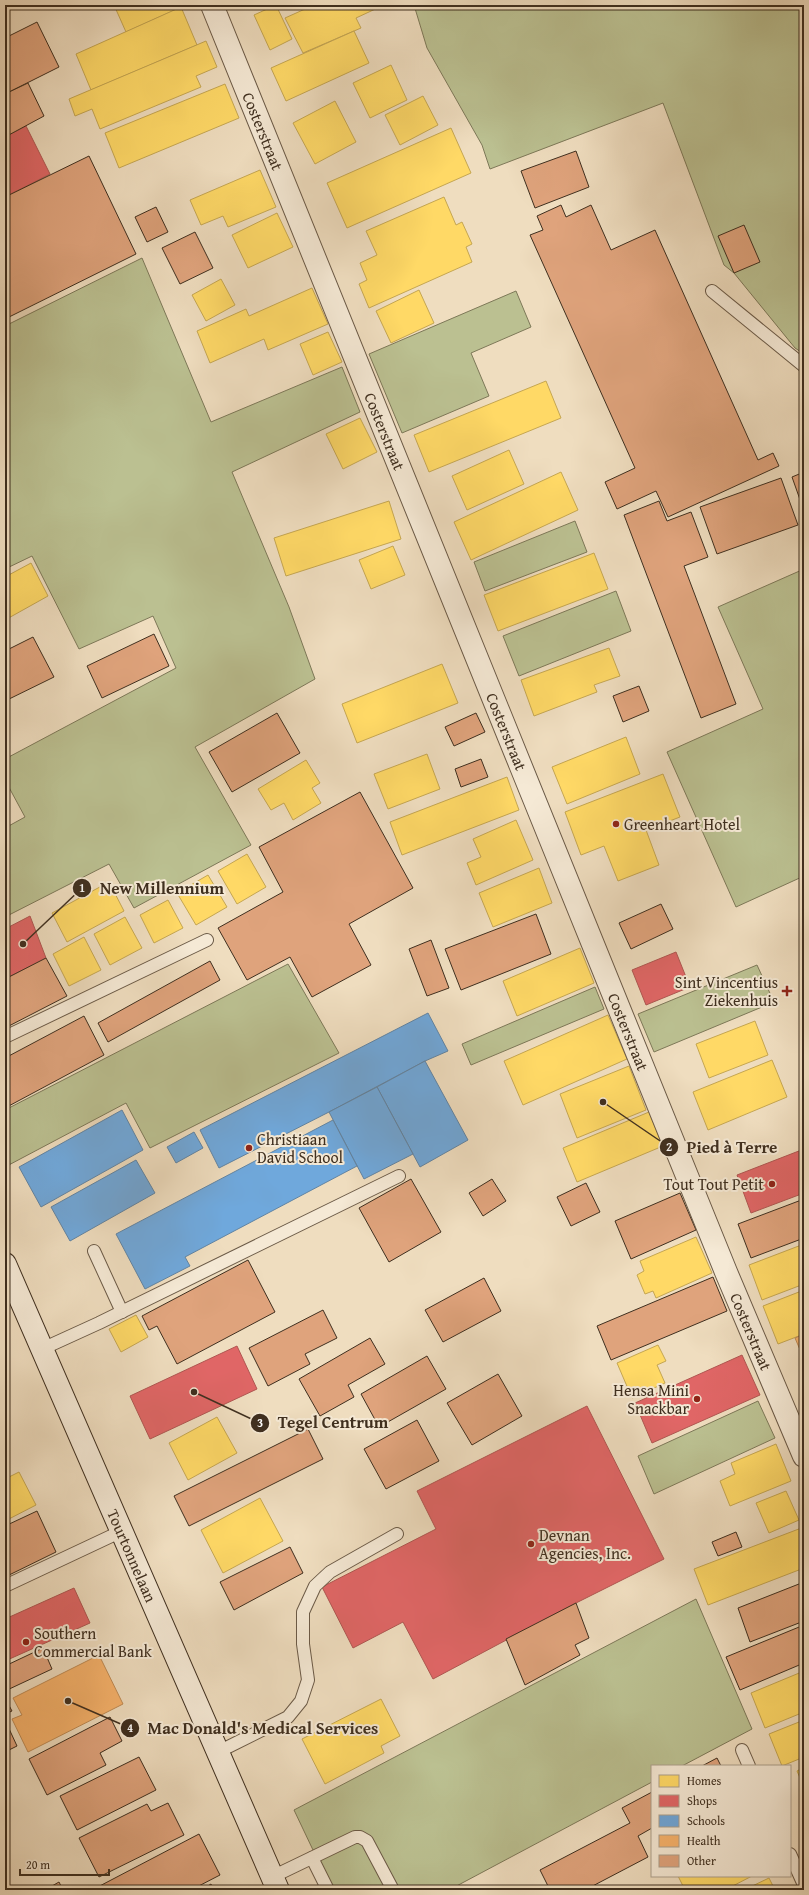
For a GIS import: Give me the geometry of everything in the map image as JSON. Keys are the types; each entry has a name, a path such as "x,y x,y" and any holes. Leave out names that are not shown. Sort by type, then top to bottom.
{"street":[{"name":"Costerstraat","path":"212,5 723,1265 799,1431 804,1456"},
{"name":"Tourtonnelaan","path":"5,1264 275,1883"}],"lane":[{"path":"712,291 804,366"},
{"path":"5,1037 207,940"},
{"path":"42,1349 122,1312 399,1176"},
{"path":"94,1251 122,1312"},
{"path":"5,1586 122,1531"},
{"path":"218,1752 288,1717 301,1702 308,1680 303,1644 303,1612 315,1586 330,1572 397,1534"},
{"path":"742,1750 750,1765"},
{"path":"275,1883 312,1858 355,1837 360,1837 367,1841 393,1890"},
{"path":"791,1856 804,1885"},
{"path":"312,1858 328,1890"}],"green space":[{"path":"414,5 804,5 804,354 795,348 734,273 724,265 663,103 490,169 482,145 427,48"},
{"path":"142,258 211,422 342,367 360,412 232,472 289,607 315,679 195,747 251,845 134,908 109,864 5,917 5,828 25,817 5,780 5,759 176,668 153,616 79,649 32,556 5,569 5,326"},
{"path":"516,291 531,327 471,353 489,396 402,433 369,354"},
{"path":"575,521 587,552 485,591 474,562"},
{"path":"804,569 804,876 736,907 667,752 763,709 718,607"},
{"path":"616,591 631,631 519,676 503,636"},
{"path":"288,964 339,1053 150,1148 126,1103 5,1167 5,1110"},
{"path":"757,965 774,1002 654,1052 638,1014"},
{"path":"595,987 604,1009 471,1065 462,1044"},
{"path":"758,1401 775,1438 654,1494 638,1456"},
{"path":"696,1599 752,1729 684,1765 651,1765 651,1783 449,1890 332,1890 294,1810"}],"building: Homes":[{"path":"114,5 186,5 126,32"},
{"path":"276,5 292,39 270,50 254,15"},
{"path":"314,5 384,5 356,18 361,28 303,53 285,18"},
{"path":"181,7 197,45 91,90 76,54"},
{"path":"354,31 369,63 286,101 271,68"},
{"path":"206,41 217,67 196,76 201,87 100,129 92,109 75,116 69,99"},
{"path":"391,65 407,100 370,118 353,83"},
{"path":"225,84 239,118 119,168 105,133"},
{"path":"423,96 438,125 400,145 385,115"},
{"path":"335,101 356,142 315,164 293,123"},
{"path":"451,128 471,173 347,228 327,183"},
{"path":"260,170 276,207 228,227 223,216 201,225 190,200"},
{"path":"444,197 456,225 462,222 472,244 466,247 472,262 369,308 359,284 367,280 360,263 377,255 366,231"},
{"path":"277,213 293,247 248,268 232,235"},
{"path":"221,279 235,305 206,321 192,295"},
{"path":"312,288 328,324 268,350 264,339 210,363 197,331 246,309 249,316"},
{"path":"419,290 434,323 391,343 376,311"},
{"path":"328,332 342,362 313,375 300,344"},
{"path":"546,381 561,418 429,472 414,435"},
{"path":"360,418 377,452 343,469 326,434"},
{"path":"509,450 524,484 467,510 452,476"},
{"path":"561,472 578,510 471,560 454,522"},
{"path":"389,501 401,539 286,576 274,538"},
{"path":"393,546 405,575 371,589 359,560"},
{"path":"594,553 608,589 498,631 484,595"},
{"path":"31,563 48,596 5,620 5,577"},
{"path":"609,648 620,676 594,685 597,692 534,716 521,680"},
{"path":"442,664 458,703 357,743 342,704"},
{"path":"626,737 640,774 567,804 552,767"},
{"path":"427,754 440,789 388,809 374,774"},
{"path":"306,760 320,783 312,788 321,803 293,820 284,803 271,810 258,789"},
{"name":"Greenheart Hotel","path":"663,774 680,817 646,830 659,865 618,881 604,846 581,855 565,812"},
{"path":"507,777 519,810 402,855 390,822"},
{"path":"516,820 533,860 476,885 467,863 481,857 473,839"},
{"path":"247,854 266,887 237,904 218,871"},
{"path":"539,868 552,903 493,927 479,893"},
{"path":"208,875 227,907 196,925 177,893"},
{"path":"109,882 124,911 67,942 52,913"},
{"path":"168,900 183,928 154,943 140,915"},
{"path":"125,917 142,948 110,965 94,934"},
{"path":"84,937 101,970 69,986 53,954"},
{"path":"580,948 594,983 517,1016 503,981"},
{"path":"608,1015 627,1059 523,1105 504,1061"},
{"path":"755,1021 768,1055 709,1078 696,1044"},
{"path":"772,1060 787,1097 708,1130 693,1092"},
{"path":"629,1066 646,1110 577,1138 560,1094"},
{"path":"649,1112 663,1146 577,1182 563,1148"},
{"path":"696,1237 712,1273 656,1298 653,1291 645,1294 637,1275 644,1271 640,1261"},
{"path":"804,1244 804,1284 762,1300 749,1265"},
{"path":"804,1290 804,1334 778,1344 763,1306"},
{"path":"136,1315 148,1337 121,1352 109,1329"},
{"path":"658,1345 666,1361 657,1365 665,1383 632,1398 617,1363"},
{"path":"217,1417 237,1453 188,1480 169,1443"},
{"path":"776,1444 791,1481 730,1506 720,1481 735,1474 731,1463"},
{"path":"19,1472 36,1505 5,1521 5,1479"},
{"path":"786,1491 799,1520 769,1533 756,1503"},
{"path":"260,1498 283,1541 223,1573 201,1530"},
{"path":"804,1527 804,1568 708,1605 694,1569"},
{"path":"804,1671 804,1712 765,1728 751,1693"},
{"path":"381,1699 400,1736 381,1746 384,1753 325,1784 302,1739"},
{"path":"804,1720 804,1757 782,1765 769,1734"},
{"path":"804,1767 804,1787 797,1771"},
{"path":"678,1877 750,1877 725,1890 709,1890 708,1887 702,1890 685,1890"},
{"path":"769,1878 775,1890 744,1890"}],"building: Shops":[{"path":"26,126 50,174 5,197 5,137"},
{"path":"30,916 46,958 5,979 5,929"},
{"path":"676,952 690,987 646,1005 632,970"},
{"name":"Tout Tout Petit","path":"804,1149 804,1193 751,1213 737,1175"},
{"path":"237,1346 257,1389 150,1439 130,1396"},
{"name":"Hensa Mini Snackbar","path":"742,1355 760,1395 652,1443 635,1403"},
{"name":"Devnan Agencies, Inc.","path":"587,1406 664,1559 576,1603 433,1679 403,1622 353,1648 322,1587 436,1529 417,1491"},
{"name":"Southern Commercial Bank","path":"74,1588 90,1623 5,1661 5,1619"}],"building: Schools":[{"path":"428,1013 448,1051 425,1061 219,1168 200,1130"},
{"path":"425,1061 468,1140 420,1167 377,1087"},
{"path":"377,1087 413,1154 364,1179 329,1112"},
{"path":"122,1110 143,1150 41,1207 19,1167"},
{"path":"333,1120 357,1166 185,1257 190,1266 145,1289 116,1234"},
{"path":"194,1132 203,1148 176,1163 167,1147"},
{"path":"136,1160 155,1193 70,1241 51,1207"}],"building: Health":[{"path":"804,1334 804,1359 795,1338"},
{"path":"99,1655 123,1704 28,1752 12,1719 22,1715 13,1698"}],"building: Other":[{"path":"37,22 59,67 5,94 5,38"},
{"path":"28,83 44,116 5,137 5,94"},
{"path":"576,151 589,187 535,208 521,171"},
{"path":"89,156 136,254 5,319 5,197"},
{"path":"561,205 566,217 591,205 611,250 655,230 758,460 773,453 779,466 668,517 656,491 617,509 605,482 635,468 530,235 543,230 537,216"},
{"path":"156,207 168,232 147,242 135,217"},
{"path":"744,225 760,262 734,273 718,236"},
{"path":"195,232 213,268 180,284 162,248"},
{"path":"804,472 804,511 792,477"},
{"path":"781,478 798,525 717,554 700,507"},
{"path":"659,501 667,521 691,512 708,557 684,566 736,704 701,718 624,515"},
{"path":"154,634 169,666 102,698 87,666"},
{"path":"33,637 54,677 5,701 5,651"},
{"path":"639,686 649,711 623,722 613,696"},
{"path":"277,713 300,753 232,792 209,752"},
{"path":"476,713 485,732 454,746 445,727"},
{"path":"481,759 488,777 461,787 455,769"},
{"path":"360,792 413,888 349,924 371,965 312,997 290,957 247,980 218,928 283,892 259,847"},
{"path":"661,904 673,929 631,949 619,923"},
{"path":"536,914 551,954 461,990 445,949"},
{"path":"431,940 449,988 427,996 409,949"},
{"path":"46,958 67,996 5,1028 5,979"},
{"path":"210,961 220,980 108,1042 98,1023"},
{"path":"84,1016 104,1055 5,1108 5,1058"},
{"path":"411,1179 441,1232 389,1262 359,1208"},
{"path":"492,1179 506,1201 483,1216 469,1193"},
{"path":"586,1183 600,1212 571,1226 557,1197"},
{"path":"680,1193 696,1230 631,1259 615,1221"},
{"path":"804,1199 804,1238 751,1258 738,1224"},
{"path":"248,1260 275,1312 177,1364 157,1326 149,1330 142,1316"},
{"path":"713,1277 727,1311 611,1360 597,1326"},
{"path":"484,1278 501,1311 443,1342 425,1310"},
{"path":"323,1310 337,1338 305,1354 310,1364 268,1386 249,1348"},
{"path":"370,1338 385,1364 348,1385 354,1397 320,1416 299,1379"},
{"path":"427,1356 446,1389 379,1427 361,1394"},
{"path":"498,1374 522,1416 472,1445 447,1403"},
{"path":"417,1420 439,1461 386,1489 364,1449"},
{"path":"308,1429 323,1459 189,1526 174,1496"},
{"path":"37,1511 56,1552 5,1577 5,1526"},
{"path":"736,1532 742,1547 718,1556 712,1542"},
{"path":"290,1547 303,1573 234,1610 220,1582"},
{"path":"804,1582 804,1621 750,1642 738,1608"},
{"path":"576,1603 589,1638 575,1645 580,1655 525,1685 506,1639"},
{"path":"804,1625 804,1663 740,1690 726,1657"},
{"path":"43,1648 52,1669 5,1691 5,1666"},
{"path":"5,1698 12,1711 5,1714"},
{"path":"110,1717 122,1741 100,1753 106,1765 47,1795 29,1759"},
{"path":"5,1720 17,1746 5,1752"},
{"path":"139,1757 156,1790 77,1830 60,1796"},
{"path":"717,1758 720,1765 704,1765"},
{"path":"651,1793 651,1829 638,1836 648,1857 585,1890 550,1890 540,1870 630,1823 622,1808"},
{"path":"168,1803 184,1835 99,1877 79,1838 147,1804 151,1811"},
{"path":"199,1834 220,1875 191,1890 92,1890"},
{"path":"59,1882 63,1890 45,1890"},
{"path":"211,1884 214,1890 201,1890"}],"place":[{"name":"Greenheart Hotel","path":"616,824"},
{"name":"New Millennium","path":"23,944"},
{"name":"Sint Vincentius Ziekenhuis","path":"787,991"},
{"name":"Pied à Terre","path":"603,1102"},
{"name":"Christiaan David School","path":"249,1148"},
{"name":"Tout Tout Petit","path":"772,1184"},
{"name":"Tegel Centrum","path":"194,1392"},
{"name":"Hensa Mini Snackbar","path":"697,1399"},
{"name":"Devnan Agencies, Inc.","path":"531,1544"},
{"name":"Southern Commercial Bank","path":"26,1642"},
{"name":"Mac Donald's Medical Services","path":"68,1701"}]}
